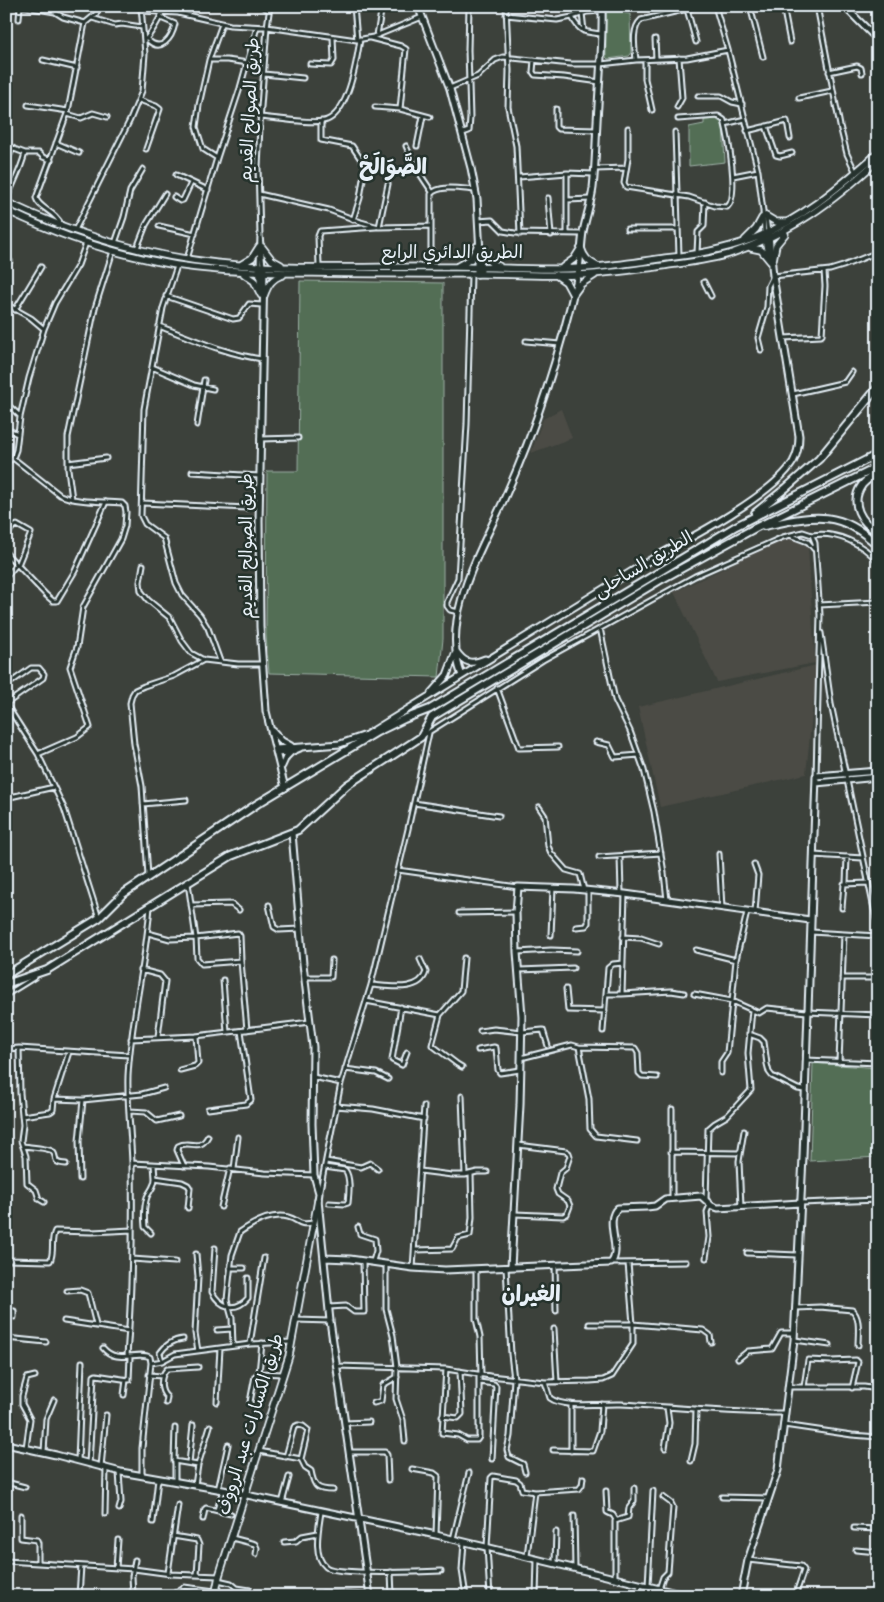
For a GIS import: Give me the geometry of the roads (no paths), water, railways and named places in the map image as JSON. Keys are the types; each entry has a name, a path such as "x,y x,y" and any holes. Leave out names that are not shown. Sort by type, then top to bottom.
{"highway":[{"path":"736,526 766,505 804,473 832,444 878,387"},
{"name":"الطريق الساحلى","path":"99,918 123,894 148,876 257,804 377,732 404,718 430,709 736,526 878,454"},
{"name":"الطريق الساحلى","path":"420,737 432,717 662,579 756,528 878,467"},
{"path":"878,472 863,484 856,500 859,515 863,522 878,532"},
{"path":"756,528 818,516 846,523 860,531 878,546"},
{"path":"511,660 515,667"},
{"path":"6,984 47,970 231,856 301,828 347,785 420,737"},
{"path":"6,975 99,918"}],"main road":[{"name":"الطريق الدائري الرابع","path":"6,201 62,227 114,244 187,259 288,273 555,271 579,267 604,267 679,257 739,244 795,223 878,153"},
{"name":"الطريق الدائري الرابع","path":"9,211 86,243 113,251 177,265 237,272 283,266 454,267 477,271 511,268 555,271 578,275 693,262 744,249 767,240 830,202 878,160"},
{"path":"739,244 753,234 764,215 779,223 795,223"},
{"path":"772,263 774,250 779,240 795,223"},
{"path":"241,265 252,258 261,247 272,260 283,266"},
{"path":"454,267 468,262 479,247"},
{"path":"479,247 489,262 511,268"},
{"path":"582,248 583,254 588,261 594,265 604,267"},
{"path":"582,248 571,263 555,271 566,282 573,295 584,280 599,273"},
{"path":"744,249 755,248 761,250 772,263"},
{"path":"237,272 252,278 262,299"},
{"path":"262,299 274,278 288,273"},
{"name":"طريق الكسارات عبد الرووف","path":"215,1594 218,1578 284,1374 296,1320 318,1196"}],"street":[{"path":"19,19 20,6 55,12 64,17 85,23"},
{"path":"62,227 55,214 40,205 36,200 67,112 85,23 92,18 100,6"},
{"path":"71,237 140,100 144,81 145,40 141,6"},
{"path":"145,40 161,18 164,6"},
{"path":"142,12 178,13 222,24 267,27 270,8 262,6"},
{"path":"260,117 320,122 327,120 335,114 348,90 356,64 358,39 354,6"},
{"path":"376,35 382,6"},
{"path":"418,6 450,89 463,133 475,190 478,221 479,247 458,578 447,602 450,610 459,612"},
{"path":"463,133 469,131 469,6"},
{"path":"506,6 510,71 508,107 516,146 519,177 520,234"},
{"path":"636,60 635,28 638,22 700,6"},
{"path":"277,751 340,744 357,739 375,730 719,520 756,496 781,476 793,462 798,448 799,436 767,240 758,171 715,6"},
{"path":"750,6 763,57"},
{"path":"783,6 790,42"},
{"path":"817,6 832,91 844,142 856,172"},
{"path":"844,6 877,39"},
{"path":"462,676 456,651 459,612 470,574 524,449 560,344 578,275 583,234 595,171 602,64 602,9 582,13 572,18 557,20 506,15"},
{"path":"687,9 696,42"},
{"path":"582,13 584,32"},
{"name":"طريق الصوالح القديم","path":"285,788 266,711 259,608 262,299 258,167 267,27 358,39 370,38 422,17"},
{"path":"92,18 115,25 143,27"},
{"path":"145,40 158,45 163,45 168,41 175,24 161,18"},
{"path":"572,18 584,32 602,34"},
{"path":"216,158 203,149 196,128 209,60 222,24"},
{"path":"187,259 216,158 248,64 257,27"},
{"path":"877,39 878,32"},
{"path":"310,64 331,65 333,63 333,37"},
{"path":"370,38 402,46 406,49 400,109"},
{"path":"655,39 656,59"},
{"path":"450,89 478,76 496,60 508,57 571,64 602,64 679,58 728,50"},
{"path":"676,107 682,98 679,58"},
{"path":"43,60 77,68"},
{"path":"209,60 227,60 248,64"},
{"path":"534,60 533,72 535,75 600,82"},
{"path":"645,60 645,79 652,110"},
{"path":"829,72 857,66 861,68 862,73"},
{"path":"264,74 303,78"},
{"path":"799,98 832,91"},
{"path":"698,96 721,96 732,102 742,104"},
{"path":"140,100 160,109 146,149"},
{"path":"28,105 67,112 81,118 93,113 107,117"},
{"path":"375,107 400,109 430,117"},
{"path":"556,109 556,127 558,129 597,130"},
{"path":"417,146 423,116"},
{"path":"628,128 628,159 624,183 626,187 676,194 724,207 730,205 733,198 733,176 725,124 721,117 678,119"},
{"path":"725,124 745,119"},
{"path":"747,131 788,121 790,138"},
{"path":"320,122 320,140 352,146 360,158"},
{"path":"766,126 776,155 792,153"},
{"path":"675,132 679,257"},
{"path":"56,143 79,153"},
{"path":"6,146 25,153 39,153 51,160"},
{"path":"406,146 416,168 432,192"},
{"path":"6,163 14,148"},
{"path":"6,201 12,184 20,171 25,153"},
{"path":"519,177 626,168"},
{"path":"114,244 124,217 129,194 143,169"},
{"path":"733,176 758,171"},
{"path":"567,173 567,234"},
{"path":"176,175 208,190"},
{"path":"353,220 360,198 363,179"},
{"path":"174,197 183,200 191,183"},
{"path":"379,227 388,184"},
{"path":"431,267 430,197 432,192 439,188 475,190"},
{"path":"137,249 146,225 165,194"},
{"path":"259,194 329,210 353,220 379,227"},
{"path":"548,198 551,234"},
{"path":"567,200 591,199"},
{"path":"697,254 698,232 704,226 705,202"},
{"path":"6,223 9,211"},
{"path":"478,221 492,220 503,231 520,234 583,234"},
{"path":"159,226 195,234"},
{"path":"319,266 318,236 320,231 430,226"},
{"path":"627,229 677,229"},
{"path":"6,463 13,458 20,417 44,329 54,303 78,264 86,243"},
{"path":"72,499 68,463 68,437 96,308 113,251"},
{"path":"774,276 824,271 843,266 878,252"},
{"path":"6,267 10,261"},
{"path":"177,265 166,296 159,326 143,423 142,519 164,538 176,583 182,595 200,614 208,628 220,661"},
{"path":"15,310 41,267"},
{"path":"784,338 822,335 824,271"},
{"path":"761,350 758,338 768,307 768,286 774,276"},
{"path":"704,282 711,296"},
{"path":"166,296 233,319 239,318 248,304 262,299"},
{"path":"6,304 31,318 44,329"},
{"path":"159,326 218,348 262,359"},
{"path":"526,341 560,344"},
{"path":"152,367 184,382 213,389"},
{"path":"792,394 845,382 852,372"},
{"path":"197,425 204,380"},
{"path":"6,403 20,417"},
{"path":"6,429 18,434"},
{"path":"260,439 298,438"},
{"path":"13,458 60,496 124,505 125,526 116,550 83,607 77,647 70,667 90,727 76,737 38,754"},
{"path":"68,463 106,458"},
{"path":"192,472 260,476"},
{"path":"6,553 46,595 57,602 75,571 106,502"},
{"path":"143,503 247,508"},
{"path":"6,536 17,525 30,533 17,565 6,577"},
{"path":"420,737 497,688 600,628 695,576 762,545 803,532 812,535 822,533 856,544 873,555 878,562"},
{"path":"790,535 808,542 814,548 815,554"},
{"path":"812,535 815,543 819,605 831,704 878,928"},
{"path":"143,565 141,592 170,618 187,649 196,657 204,660 238,664 262,664"},
{"path":"819,605 878,602"},
{"path":"741,1596 748,1560 778,1470 794,1340 816,782 820,615"},
{"path":"600,628 615,700 639,755 652,804 667,900"},
{"path":"456,651 463,660 471,663 501,653"},
{"path":"424,700 447,676 456,651"},
{"path":"148,876 144,804 133,736 130,703 132,694 135,690 165,680 204,660"},
{"path":"515,667 516,677"},
{"path":"6,686 31,668 40,668 44,674 43,678 6,704 38,754 64,808 99,918"},
{"path":"497,688 519,748 523,750 558,747"},
{"path":"270,727 292,749"},
{"path":"318,1196 341,1084 366,1001 430,732"},
{"path":"596,742 609,745 615,756 639,755"},
{"path":"281,768 292,749"},
{"path":"816,776 846,774 877,775"},
{"path":"816,782 848,781 877,775"},
{"path":"6,798 54,787"},
{"path":"144,804 186,800"},
{"path":"414,803 499,816"},
{"path":"539,807 545,816 550,851 566,870 580,874 586,890 588,923 586,926 576,926"},
{"path":"292,833 300,929 311,1022 314,1175 318,1196 330,1321 370,1596 323,1593"},
{"path":"599,857 661,853"},
{"path":"720,854 722,908"},
{"path":"813,855 863,858"},
{"path":"620,856 623,894 622,994"},
{"path":"842,908 844,886 846,883 847,857"},
{"path":"754,864 758,875 754,913"},
{"path":"398,870 518,887 586,890 623,894 810,920"},
{"path":"188,882 197,958 200,963 241,962"},
{"path":"846,883 868,883"},
{"path":"518,887 516,912 517,952 522,1032 515,1214 509,1267 511,1354 514,1378 508,1450 509,1457 523,1464 525,1472"},
{"path":"551,935 553,888"},
{"path":"191,905 231,904 239,910"},
{"path":"124,1395 126,1380 128,1380 132,1259 129,1055 148,933 150,906"},
{"path":"269,906 274,928 279,930 300,929"},
{"path":"459,913 516,912"},
{"path":"721,1073 721,1062 727,1053 736,960 747,912"},
{"path":"148,933 170,939 196,938 238,932 240,936 247,1030"},
{"path":"810,932 878,936"},
{"path":"839,1062 844,934"},
{"path":"623,937 640,938 659,944"},
{"path":"696,950 736,960"},
{"path":"517,952 578,951"},
{"path":"462,1067 432,1045 440,1015 461,991 464,958"},
{"path":"370,985 397,986 417,983 422,980 426,972 420,959"},
{"path":"305,977 331,977 332,960"},
{"path":"603,1031 610,966 623,963"},
{"path":"518,970 572,968"},
{"path":"6,995 47,970"},
{"path":"141,970 160,975 165,981 158,1037"},
{"path":"842,978 878,978"},
{"path":"222,980 227,1032"},
{"path":"566,989 568,1010 605,1011"},
{"path":"607,994 671,991 684,993"},
{"path":"694,994 732,1001 760,1013 764,1008 769,1008 807,1012 878,1015"},
{"path":"366,1001 440,1015"},
{"path":"401,1007 392,1060 402,1065 407,1052"},
{"path":"706,1258 709,1237 707,1230 707,1153 710,1128 727,1116 751,1090 748,1053 752,1010"},
{"path":"131,1039 196,1036 311,1022"},
{"path":"480,1031 494,1028 522,1032 544,1031 548,1046"},
{"path":"208,1109 246,1104 251,1100 241,1031"},
{"path":"749,1034 760,1038 764,1042 767,1064 772,1076 804,1090"},
{"path":"180,1070 197,1064 196,1036"},
{"path":"521,1058 572,1045 579,1047 635,1048 638,1053 639,1073 642,1076 657,1077"},
{"path":"579,1047 589,1104 591,1131 596,1136 637,1141"},
{"path":"6,1049 19,1048 129,1055"},
{"path":"19,1048 22,1146 26,1156 27,1184 36,1190 39,1199 44,1202"},
{"path":"478,1050 496,1048 498,1070 500,1073 520,1070"},
{"path":"22,1116 53,1110 54,1099 69,1052"},
{"path":"805,1060 878,1064"},
{"path":"345,1069 376,1073 388,1079"},
{"path":"313,1077 341,1084"},
{"path":"54,1099 82,1100 142,1094 164,1088"},
{"path":"462,1096 465,1175"},
{"path":"80,1179 82,1100"},
{"path":"336,1106 373,1109 424,1119"},
{"path":"413,1268 424,1106"},
{"path":"672,1110 672,1198"},
{"path":"130,1111 146,1112 157,1121 179,1116"},
{"path":"742,1207 740,1153 744,1131"},
{"path":"184,1166 177,1150 178,1146 182,1144 201,1145 208,1136"},
{"path":"221,1207 232,1169 238,1137"},
{"path":"515,1214 564,1216 568,1213 570,1204 568,1200 558,1194 556,1189 560,1173 566,1168 570,1156 569,1153 566,1151 518,1145"},
{"path":"22,1146 51,1150 56,1161 66,1164"},
{"path":"671,1152 740,1153"},
{"path":"326,1161 361,1167 370,1163 378,1169"},
{"path":"132,1164 314,1175"},
{"path":"151,1233 145,1226 145,1203 147,1195 155,1185 154,1165"},
{"path":"325,1167 345,1170 348,1173 348,1203 329,1203"},
{"path":"420,1171 452,1175 488,1172"},
{"path":"415,1250 452,1248 458,1238 470,1235 472,1217 471,1174"},
{"path":"155,1178 188,1184 190,1188 188,1208"},
{"path":"611,1263 614,1257 613,1219 616,1208 646,1208 655,1206 665,1199 702,1196 716,1208 878,1200"},
{"path":"233,1346 227,1300 232,1255 241,1231 272,1217 289,1218 303,1225 314,1223"},
{"path":"358,1227 360,1234 375,1239 376,1250 373,1261"},
{"path":"6,1260 50,1261 55,1231 132,1230"},
{"path":"215,1248 213,1256 213,1294 225,1306 229,1307 240,1304 248,1298 248,1278"},
{"path":"747,1253 798,1255"},
{"path":"196,1254 198,1277 195,1333 198,1352"},
{"path":"250,1344 264,1258"},
{"path":"324,1258 363,1260 413,1268 445,1270 686,1262"},
{"path":"132,1259 176,1262"},
{"path":"329,1306 346,1306 354,1312 364,1312 363,1260"},
{"path":"336,1366 446,1369 545,1382 603,1380 612,1376 633,1344 628,1263"},
{"path":"386,1264 386,1309 398,1368 396,1399 403,1420 405,1441"},
{"path":"555,1265 556,1310"},
{"path":"230,1268 244,1268"},
{"path":"446,1369 441,1431 443,1434 458,1435 466,1440 478,1439 480,1337 476,1319 476,1268"},
{"path":"67,1291 80,1290 88,1293 96,1326"},
{"path":"796,1308 820,1307 852,1310 858,1319 858,1345"},
{"path":"6,1310 14,1311 14,1317"},
{"path":"296,1320 330,1321"},
{"path":"64,1321 129,1331"},
{"path":"589,1324 633,1324 703,1330 710,1335 710,1342"},
{"path":"217,1330 232,1329"},
{"path":"554,1329 557,1382"},
{"path":"738,1359 748,1352 772,1349 781,1334 794,1333"},
{"path":"6,1338 46,1342"},
{"path":"162,1361 160,1353 165,1346 183,1339"},
{"path":"794,1340 830,1345"},
{"path":"151,1363 162,1361 175,1354 250,1344 291,1342"},
{"path":"250,1402 255,1376 259,1372 262,1343"},
{"path":"102,1348 111,1355 129,1357 148,1356 151,1363 142,1448 142,1476"},
{"path":"217,1402 220,1348"},
{"path":"804,1387 808,1360 856,1360 858,1362 852,1388"},
{"path":"78,1461 82,1362"},
{"path":"166,1403 167,1397 161,1389 162,1376 167,1368 198,1367"},
{"path":"442,1416 458,1418 462,1416 460,1371"},
{"path":"259,1372 284,1374"},
{"path":"150,1375 162,1376"},
{"path":"26,1448 30,1420 22,1404 22,1396 27,1378 34,1376"},
{"path":"89,1464 94,1376 126,1380"},
{"path":"374,1403 381,1401 383,1385 397,1377"},
{"path":"479,1382 494,1384 497,1387 492,1459"},
{"path":"545,1382 550,1398 571,1404 667,1407 745,1413 785,1413"},
{"path":"789,1387 878,1389"},
{"path":"44,1452 46,1419 54,1400"},
{"path":"571,1404 571,1451"},
{"path":"553,1450 590,1451 595,1449 600,1431 602,1404"},
{"path":"665,1448 669,1428 669,1411 667,1407"},
{"path":"691,1461 696,1444 696,1409"},
{"path":"105,1514 106,1415"},
{"path":"345,1423 369,1422"},
{"path":"189,1463 193,1425"},
{"path":"286,1457 294,1427 298,1425 303,1426 308,1430 301,1459 305,1467 311,1471 312,1481 318,1488 333,1490"},
{"path":"784,1425 852,1435 878,1436"},
{"path":"196,1485 198,1465 210,1426"},
{"path":"175,1428 175,1482"},
{"path":"6,1444 142,1476 196,1485 436,1534 689,1596"},
{"path":"217,1510 228,1445"},
{"path":"258,1451 301,1459"},
{"path":"349,1452 385,1452 387,1455 388,1480"},
{"path":"175,1462 198,1465"},
{"path":"412,1469 434,1473 438,1476 436,1534"},
{"path":"119,1471 121,1502 119,1509"},
{"path":"453,1539 469,1473"},
{"path":"490,1596 487,1547 490,1480 492,1476 516,1480 520,1483 522,1490 535,1492 579,1488 582,1485 583,1478"},
{"path":"282,1504 289,1477"},
{"path":"153,1522 158,1479"},
{"path":"6,1482 25,1487"},
{"path":"616,1520 628,1517 629,1508 634,1501 634,1488"},
{"path":"648,1586 653,1491"},
{"path":"527,1556 535,1492"},
{"path":"606,1492 607,1511 616,1520"},
{"path":"722,1497 770,1498"},
{"path":"655,1596 654,1593 668,1572 672,1507 671,1503 663,1498"},
{"path":"168,1573 178,1505"},
{"path":"203,1519 206,1508 231,1514"},
{"path":"321,1512 318,1533 319,1553 325,1566 336,1570 367,1572 441,1572"},
{"path":"21,1515 21,1537 37,1540 38,1562"},
{"path":"574,1516 575,1568"},
{"path":"615,1578 614,1524 616,1520"},
{"path":"854,1528 878,1529"},
{"path":"555,1563 556,1532"},
{"path":"284,1542 296,1541 302,1536 318,1533"},
{"path":"173,1536 197,1540 197,1575"},
{"path":"231,1538 255,1544 257,1548 256,1554"},
{"path":"116,1568 118,1540"},
{"path":"464,1541 462,1557 466,1596"},
{"path":"856,1550 878,1552"},
{"path":"536,1596 538,1559"},
{"path":"133,1596 132,1576 135,1560"},
{"path":"748,1560 801,1566 804,1570 795,1596"},
{"path":"6,1561 197,1575 218,1578 237,1588 250,1590"},
{"path":"79,1596 81,1566"},
{"path":"391,1572 392,1596"},
{"path":"638,1596 640,1585"},
{"path":"176,1592 184,1587 215,1594"}],"district":[{"name":"الصَّوَالَحْ","path":"393,166"},
{"name":"الغيران","path":"531,1293"}]}
